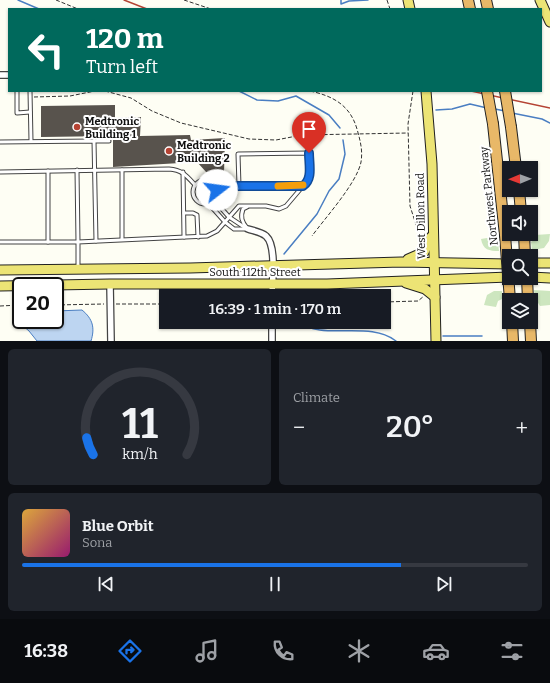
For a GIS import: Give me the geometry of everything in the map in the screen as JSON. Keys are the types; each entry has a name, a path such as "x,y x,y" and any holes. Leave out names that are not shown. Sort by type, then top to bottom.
{"highway":[{"name":"Northwest Parkway","path":"487,92 493,124 509,293"},
{"path":"505,92 515,161"},
{"path":"512,329 513,341"},
{"path":"530,329 531,341"}],"main road":[{"path":"540,0 550,22"},
{"name":"West Dillon Road","path":"426,92 430,130 436,341"},
{"path":"401,262 424,252 430,242 433,230"},
{"name":"South 112th Street","path":"0,286 110,284 272,275 401,262 502,264"},
{"path":"538,263 550,263"},
{"path":"110,269 110,284"},
{"name":"South 112th Street","path":"0,270 110,269 399,281 502,277"},
{"path":"538,277 550,278"},
{"path":"399,281 425,289 435,297"}],"street":[{"path":"248,229 259,232 268,238 272,248 272,289"},
{"path":"110,284 111,341"},
{"path":"272,329 272,341"}],"lane":[{"path":"17,92 17,112 30,112"},
{"path":"30,92 31,141"},
{"path":"94,141 96,241"},
{"path":"0,142 109,141"},
{"path":"0,242 78,242 207,236 225,222 239,206 266,206 280,209 286,206 308,182 310,177 309,153 238,154 239,186"},
{"path":"0,172 169,169 183,172 195,184"},
{"path":"77,170 78,269"},
{"path":"122,170 122,239"},
{"path":"48,171 48,242"},
{"path":"183,172 184,237"},
{"path":"216,186 217,194 214,200 209,204 201,204 194,199 192,191 195,184 198,181 206,179 216,186 303,186"},
{"path":"214,200 229,217 248,229"},
{"path":"209,204 225,222 234,229 248,229"},
{"path":"248,206 243,209 241,214 242,222 248,229"},
{"path":"184,213 193,213 197,215 198,237"}],"path":[{"path":"56,0 76,8"},
{"path":"184,0 208,8"},
{"path":"30,97 70,96 90,92"},
{"path":"109,92 132,98 166,118 239,138 263,141 302,135 408,133"},
{"path":"312,236 355,176 361,163 362,145 354,118 344,104 327,95 314,92"},
{"path":"413,92 408,133 410,206 413,220 421,236 422,250 424,252"},
{"path":"391,302 418,301 425,293"},
{"path":"0,306 12,305"}],"green space":[{"path":"550,234 549,241 544,248 532,249 531,242 538,241 538,235"},
{"path":"493,237 498,243 499,251 492,251 483,246 481,239"},
{"path":"534,290 550,291 550,305 540,306 538,303 538,293 534,293"},
{"path":"494,291 502,291 502,299 498,301 496,307 484,305 487,295"}],"water":[{"path":"82,310 86,313 91,320 93,328 91,341 37,341 27,329 64,329 64,311"}],"building":[{"name":"Medtronic Building 2","path":"115,105 115,118 141,117 140,136 190,135 191,140 225,138 224,173 207,173 197,162 113,167 113,136 41,137 41,106"}],"waterway":[{"path":"18,0 37,8"},
{"path":"341,0 341,4 349,1 368,0"},
{"path":"241,92 257,100 278,101 296,96 329,115 340,128"},
{"path":"436,110 452,109 470,104 487,108"},
{"path":"495,109 505,111"},
{"path":"512,113 542,119 550,123"},
{"path":"284,254 317,214 329,191 339,179 345,154 343,140"},
{"path":"316,329 373,332 385,335 396,341"},
{"path":"443,336 482,336"}],"railway":[{"path":"124,0 144,8"},
{"path":"476,92 550,108"}],"slow traffic":[{"path":"278,186 303,185"}],"place":[{"name":"Medtronic Building 1","path":"77,127"},
{"name":"Medtronic Building 2","path":"169,151"}],"route":[{"path":"217,190 216,186 303,186 308,182 310,177 309,153"}]}
